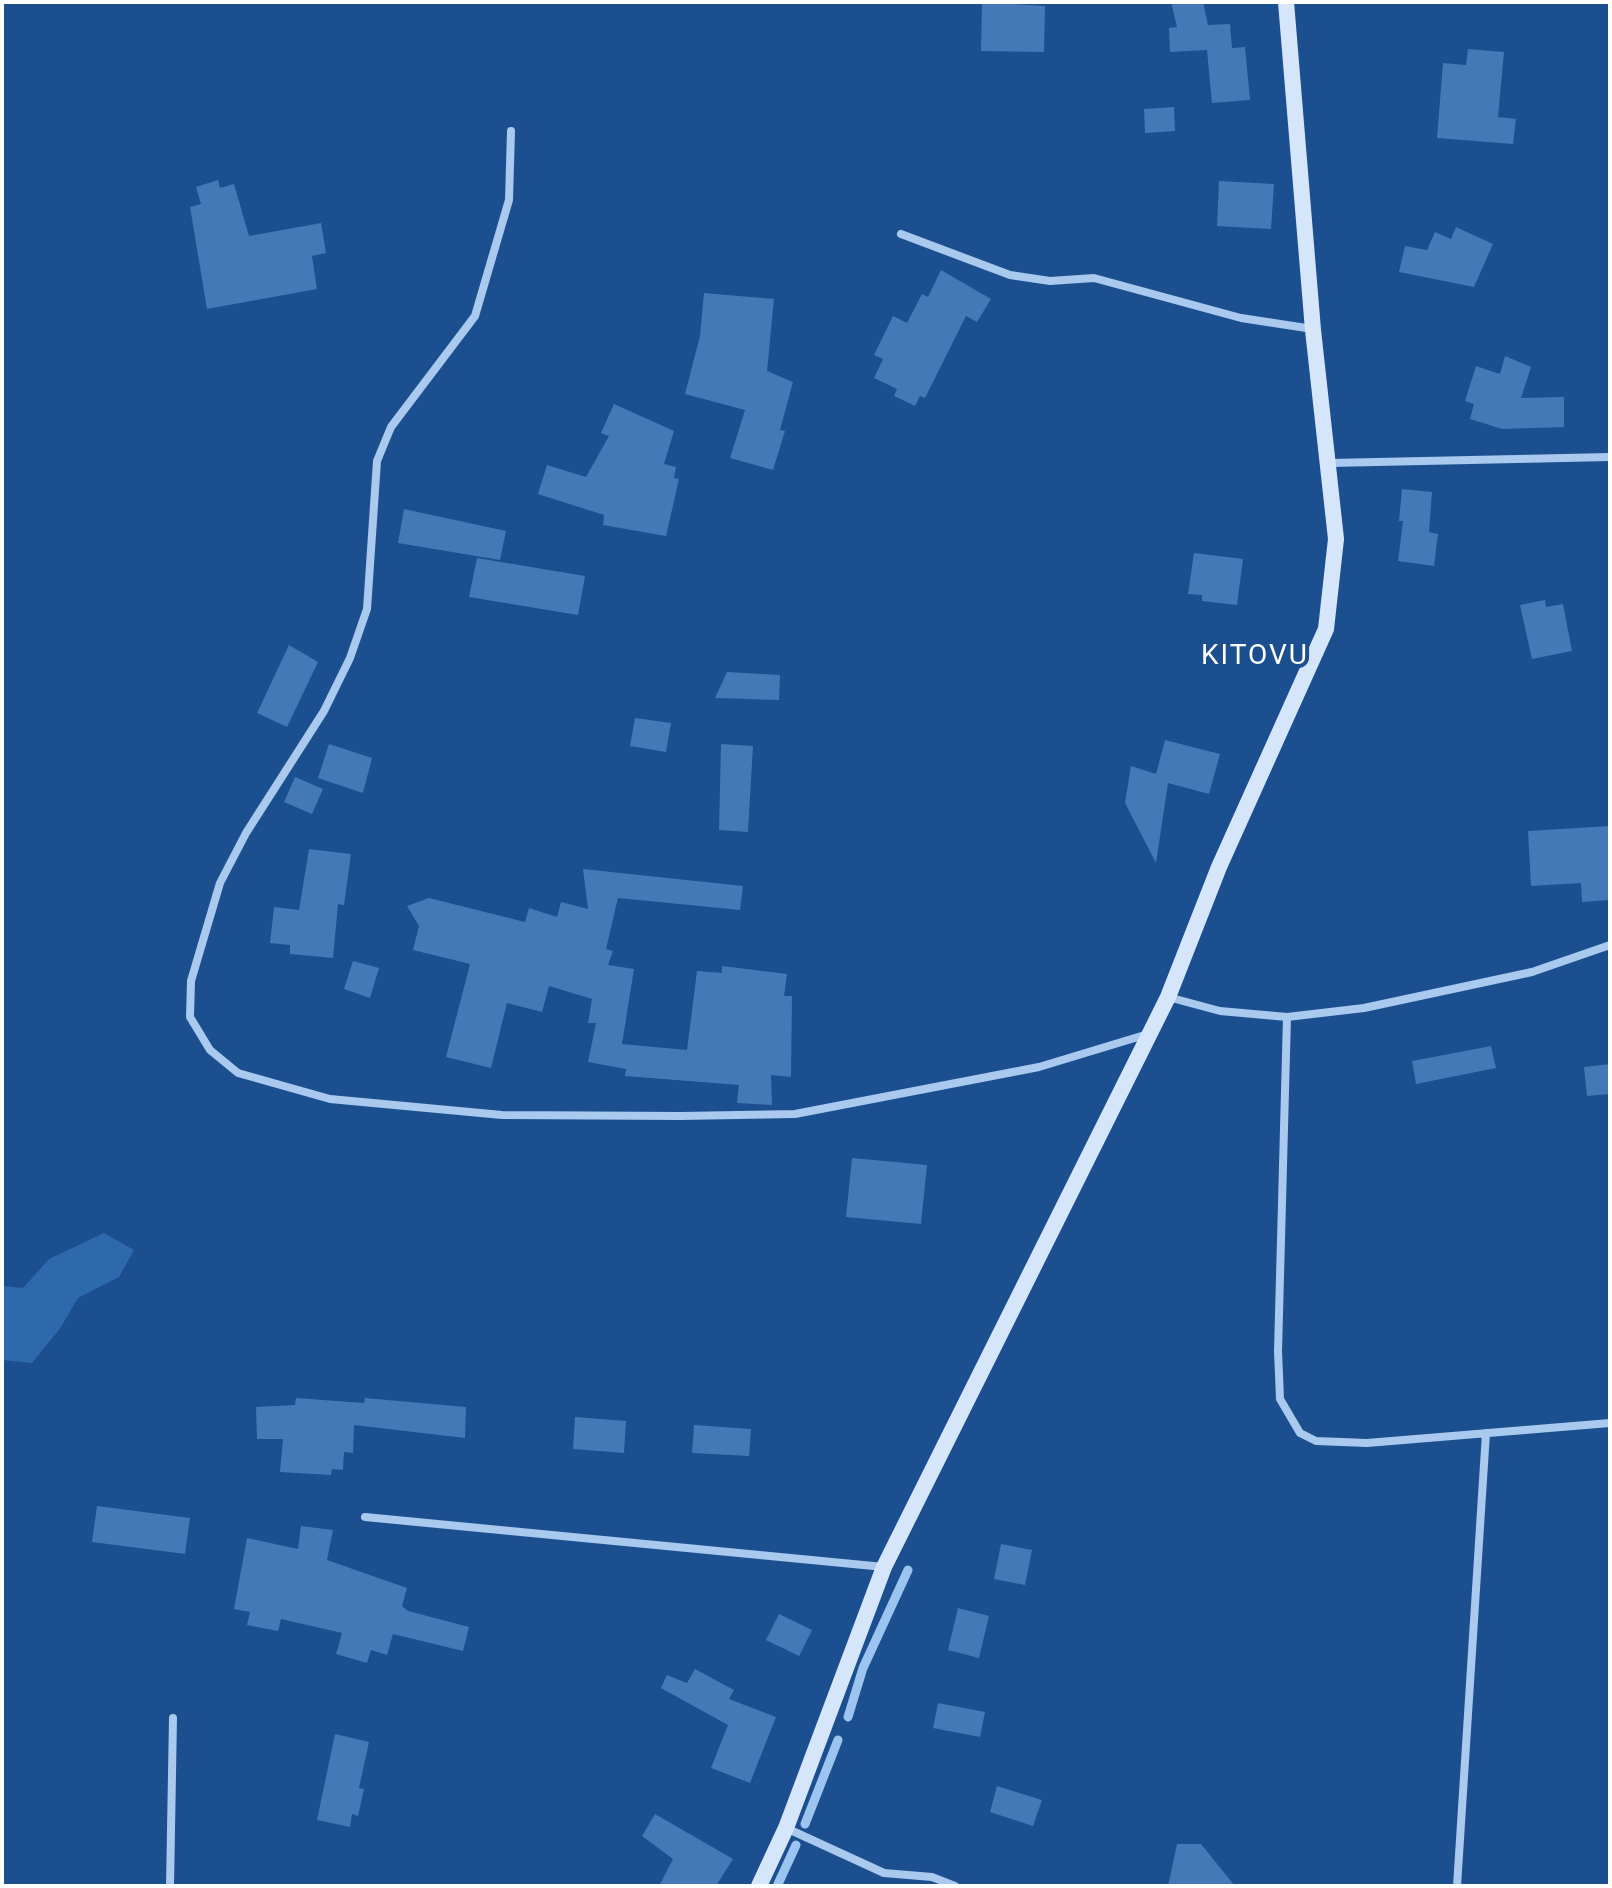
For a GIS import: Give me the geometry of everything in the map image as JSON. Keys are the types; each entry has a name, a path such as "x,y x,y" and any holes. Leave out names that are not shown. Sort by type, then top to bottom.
{"street":[{"path":"759,1886 786,1828 884,1567 1168,997 1219,867 1326,629 1336,539 1313,330 1286,2"},
{"path":"511,131 509,200 475,316 391,427 377,461 377,500 367,609 350,658 324,711 246,833 220,883 191,981 190,1017 210,1050 238,1073 330,1099 502,1115 795,1114 1039,1067 1150,1033"},
{"path":"901,234 1010,275 1050,281 1094,278 1241,318 1313,330"},
{"path":"1330,463 1610,457"},
{"path":"1168,997 1220,1011 1287,1017 1364,1008 1532,972 1610,945"},
{"path":"1287,1017 1278,1351 1280,1399 1300,1433 1316,1441 1367,1443 1610,1423"},
{"path":"1457,1886 1486,1433"},
{"path":"365,1517 884,1567"},
{"path":"170,1886 173,1718"},
{"path":"786,1828 884,1873 932,1877 955,1886"}],"shaded area":[{"path":"104,1233 134,1250 119,1277 78,1298 61,1327 32,1363 2,1360 2,1286 23,1288 49,1259"}],"building":[{"path":"982,2 1045,6 1044,52 981,51"},
{"path":"1171,2 1203,2 1208,25 1230,24 1232,48 1245,47 1250,100 1212,103 1207,50 1170,52 1169,28 1177,27"},
{"path":"1468,49 1504,52 1498,117 1516,119 1513,144 1437,138 1443,63 1466,65"},
{"path":"1174,107 1175,131 1145,133 1144,109"},
{"path":"218,180 220,188 234,184 249,236 321,223 326,253 312,256 317,289 207,309 190,207 201,204 196,187"},
{"path":"1219,181 1274,184 1271,229 1217,226"},
{"path":"1456,227 1493,244 1474,287 1399,272 1405,246 1427,250 1435,232 1451,239"},
{"path":"941,270 991,299 977,322 966,316 925,398 920,396 915,406 894,396 897,389 874,378 883,359 874,355 893,316 907,323 922,294 928,297"},
{"path":"704,293 774,299 767,371 793,382 780,430 785,431 773,470 730,458 745,410 685,394 700,336"},
{"path":"1505,356 1531,367 1521,398 1564,397 1564,427 1502,429 1470,419 1474,404 1465,401 1476,366 1500,374"},
{"path":"614,404 674,431 664,464 676,467 674,478 679,479 666,536 603,525 604,515 538,494 547,465 586,477 609,436 601,433"},
{"path":"1402,489 1432,492 1429,532 1438,534 1434,566 1398,561 1403,521 1399,521"},
{"path":"404,509 506,531 500,560 398,543"},
{"path":"1194,553 1243,559 1237,605 1202,601 1202,595 1188,594"},
{"path":"477,558 585,576 578,615 469,597"},
{"path":"1545,600 1546,607 1563,604 1572,651 1532,659 1520,605"},
{"path":"289,645 318,662 287,727 257,713"},
{"path":"727,672 780,675 779,700 715,698"},
{"path":"635,718 671,723 666,752 630,746"},
{"path":"1165,740 1220,754 1209,794 1168,783 1156,863 1125,803 1131,766 1156,774"},
{"path":"329,744 372,758 363,793 318,778"},
{"path":"721,744 753,746 748,832 719,830"},
{"path":"295,777 323,789 312,814 284,802"},
{"path":"1610,826 1610,900 1582,902 1581,883 1531,886 1528,831"},
{"path":"309,849 351,854 344,905 338,904 333,958 290,954 290,945 270,943 274,907 299,910"},
{"path":"583,869 743,886 740,910 618,898 606,949 613,951 608,965 634,969 622,1044 687,1050 697,971 722,973 722,966 787,974 784,996 792,996 791,1077 771,1075 772,1105 737,1103 739,1085 625,1076 626,1069 588,1062 596,1023 588,1023 592,999 549,986 542,1012 507,1003 491,1068 446,1057 470,964 413,950 419,926 407,906 429,898 525,922 529,908 557,917 561,902 588,909"},
{"path":"353,961 379,968 370,998 344,989"},
{"path":"1491,1046 1496,1068 1416,1084 1412,1061"},
{"path":"1610,1064 1610,1094 1587,1096 1584,1067"},
{"path":"852,1158 927,1165 921,1224 846,1217"},
{"path":"296,1398 364,1403 365,1398 466,1407 465,1438 354,1425 353,1453 344,1452 343,1470 332,1469 331,1475 280,1472 283,1439 257,1439 256,1407 295,1405"},
{"path":"575,1417 626,1421 624,1453 573,1449"},
{"path":"694,1425 751,1429 749,1456 692,1453"},
{"path":"97,1506 190,1518 185,1554 92,1542"},
{"path":"301,1526 333,1530 327,1560 407,1588 402,1606 408,1611 469,1627 463,1651 393,1634 387,1655 371,1650 367,1663 336,1654 342,1633 281,1619 278,1631 247,1625 250,1612 234,1609 247,1538 298,1549"},
{"path":"1001,1544 1032,1550 1025,1585 994,1579"},
{"path":"958,1608 989,1616 979,1658 948,1650"},
{"path":"779,1614 812,1630 799,1656 766,1640"},
{"path":"695,1669 734,1690 729,1699 776,1717 750,1783 711,1768 728,1725 661,1688 667,1675 687,1683"},
{"path":"938,1703 985,1712 980,1737 933,1728"},
{"path":"335,1734 369,1742 359,1788 364,1789 358,1816 352,1814 350,1827 317,1820"},
{"path":"997,1786 1042,1800 1033,1826 990,1812"},
{"path":"655,1814 733,1859 716,1886 659,1886 673,1859 642,1836"},
{"path":"1177,1844 1201,1844 1235,1886 1168,1886"}],"waterway":[{"path":"848,1717 863,1668 908,1570"},
{"path":"805,1824 838,1740"},
{"path":"778,1884 796,1845"}],"district":[{"name":"KITOVU","path":"1255,657"}]}
